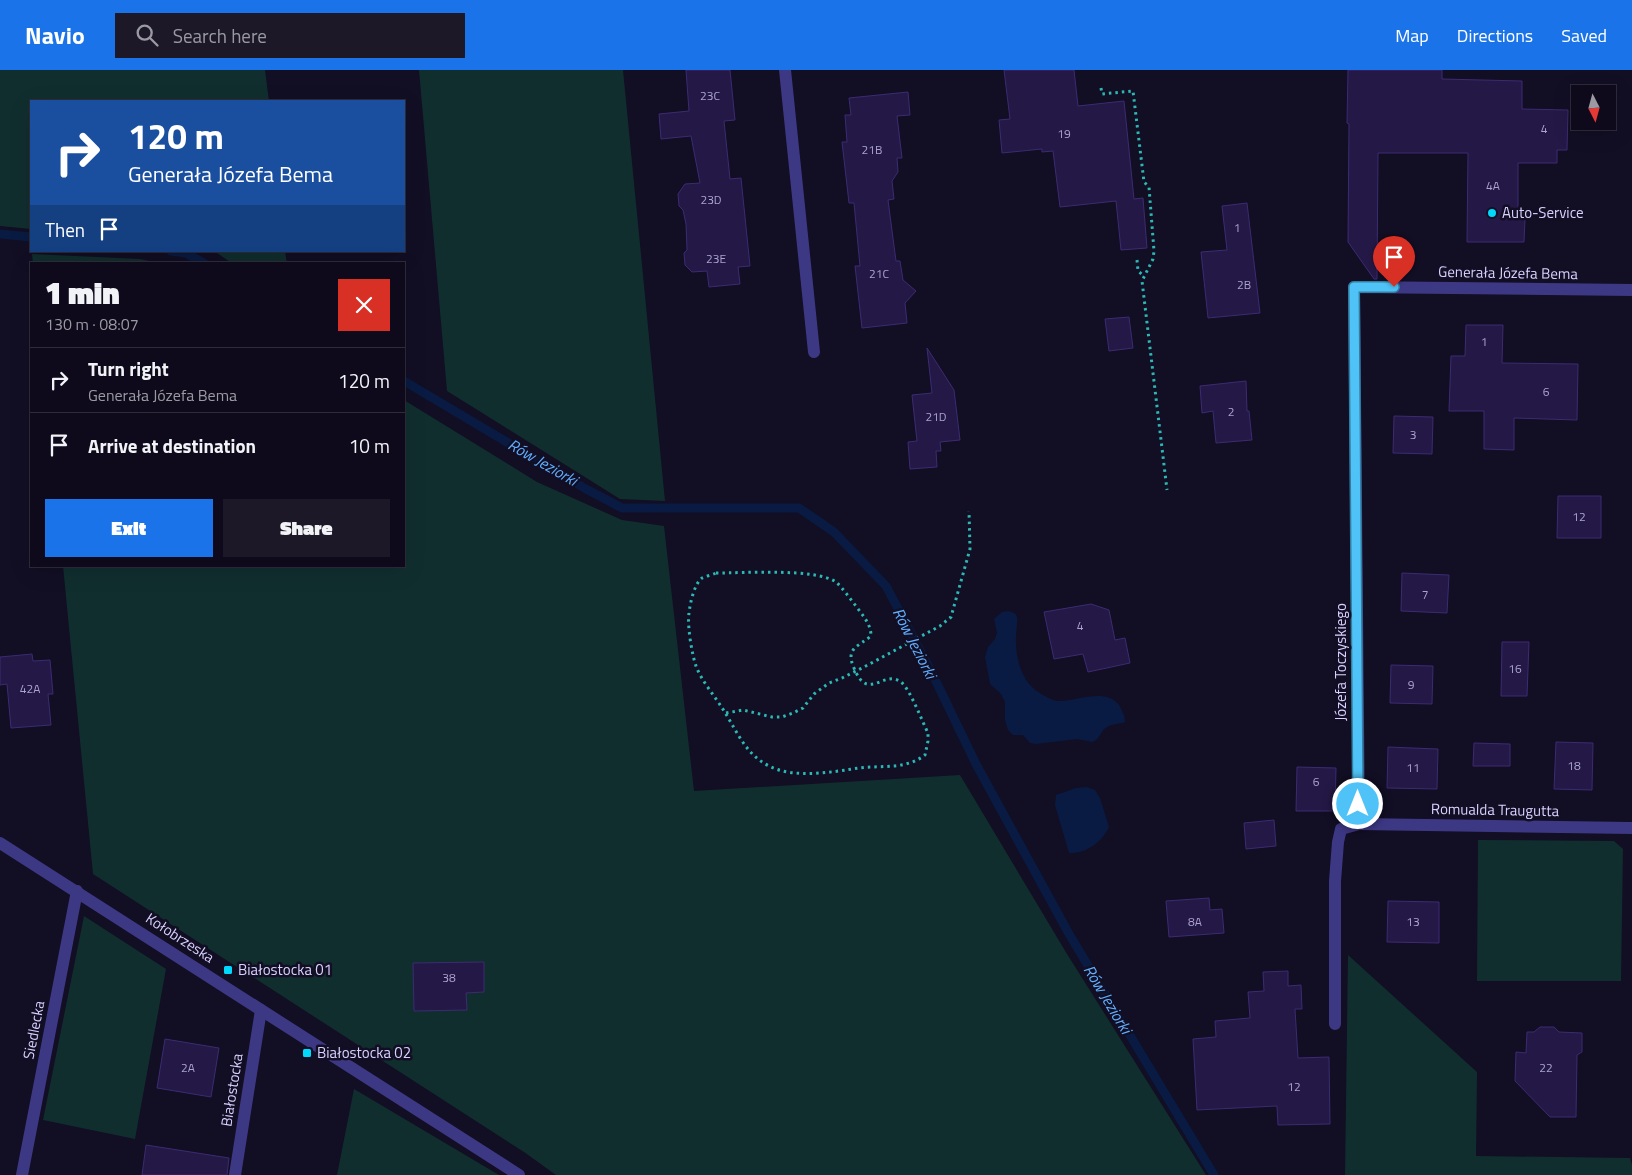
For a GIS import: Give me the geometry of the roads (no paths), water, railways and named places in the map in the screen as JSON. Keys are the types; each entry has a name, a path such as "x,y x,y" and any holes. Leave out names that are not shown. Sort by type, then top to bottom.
{"street":[{"path":"785,70 814,352"},
{"name":"Generała Józefa Bema","path":"1354,287 1632,290"},
{"name":"Józefa Toczyskiego","path":"1354,287 1359,824"},
{"path":"1336,1024 1335,881 1338,842 1341,829 1359,824"},
{"name":"Romualda Traugutta","path":"1359,824 1632,828"},
{"name":"Kołobrzeska","path":"0,843 519,1175"},
{"name":"Siedlecka","path":"22,1175 77,891"},
{"name":"Białostocka","path":"235,1175 261,1010"}],"water":[{"path":"1008,611 1017,617 1016,644 1018,660 1024,676 1033,688 1048,698 1057,701 1098,696 1106,697 1119,705 1125,722 1107,727 1092,742 1077,739 1036,744 1030,743 1023,735 1013,735 1008,730 1005,720 1005,702 1001,694 990,684 985,657 988,647 995,639 997,633 994,619 1002,612"},
{"path":"1087,787 1095,790 1100,798 1109,827 1102,838 1093,846 1075,853 1069,853 1055,805 1056,795 1076,788"}],"waterway":[{"name":"Rów Jeziorki","path":"0,234 30,237"},
{"name":"Rów Jeziorki","path":"178,252 186,253 202,262"},
{"name":"Rów Jeziorki","path":"405,382 586,489 622,508 799,508 834,532 886,586 930,669 976,764 1069,934 1214,1175"}],"place":[{"name":"Auto-Service","path":"1492,213"},
{"name":"Białostocka 01","path":"228,970"},
{"name":"Białostocka 02","path":"307,1053"}]}
